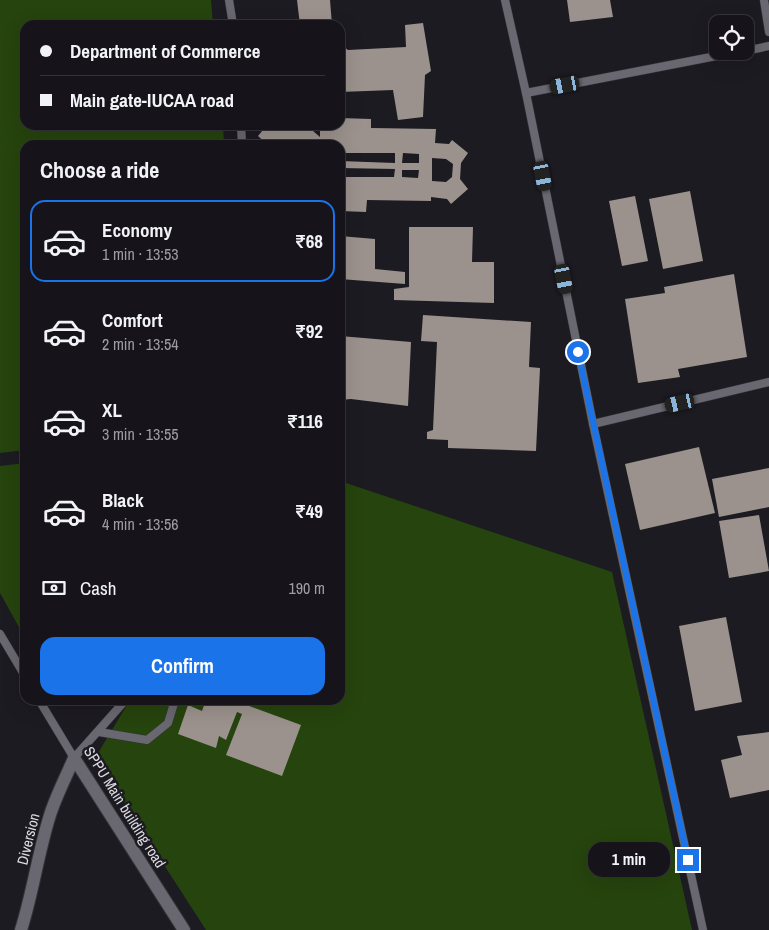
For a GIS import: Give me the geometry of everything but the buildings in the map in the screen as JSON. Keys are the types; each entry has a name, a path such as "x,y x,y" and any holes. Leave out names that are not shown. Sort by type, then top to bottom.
{"street":[{"name":"Diversion","path":"21,930 31,900 38,863 51,814 74,758"},
{"name":"SPPU Main building road","path":"74,758 184,930"}],"lane":[{"path":"229,0 231,20"},
{"path":"505,0 526,92 593,424 703,930"},
{"path":"764,0 769,32"},
{"path":"754,49 769,46"},
{"path":"526,92 709,57"},
{"path":"593,424 769,382"},
{"path":"0,634 20,668"},
{"name":"SPPU Main building road","path":"42,705 74,758"},
{"path":"74,758 121,705"},
{"path":"99,732 146,740 168,723 173,705"}],"green space":[{"path":"0,0 211,0 213,20 20,20 20,130 223,130 224,140 20,140 20,451 0,453"},
{"path":"20,464 20,629 0,593 0,466"},
{"path":"345,483 612,572 692,930 206,930 95,758 127,705 345,705"}],"route":[{"path":"578,352 688,860"}]}
